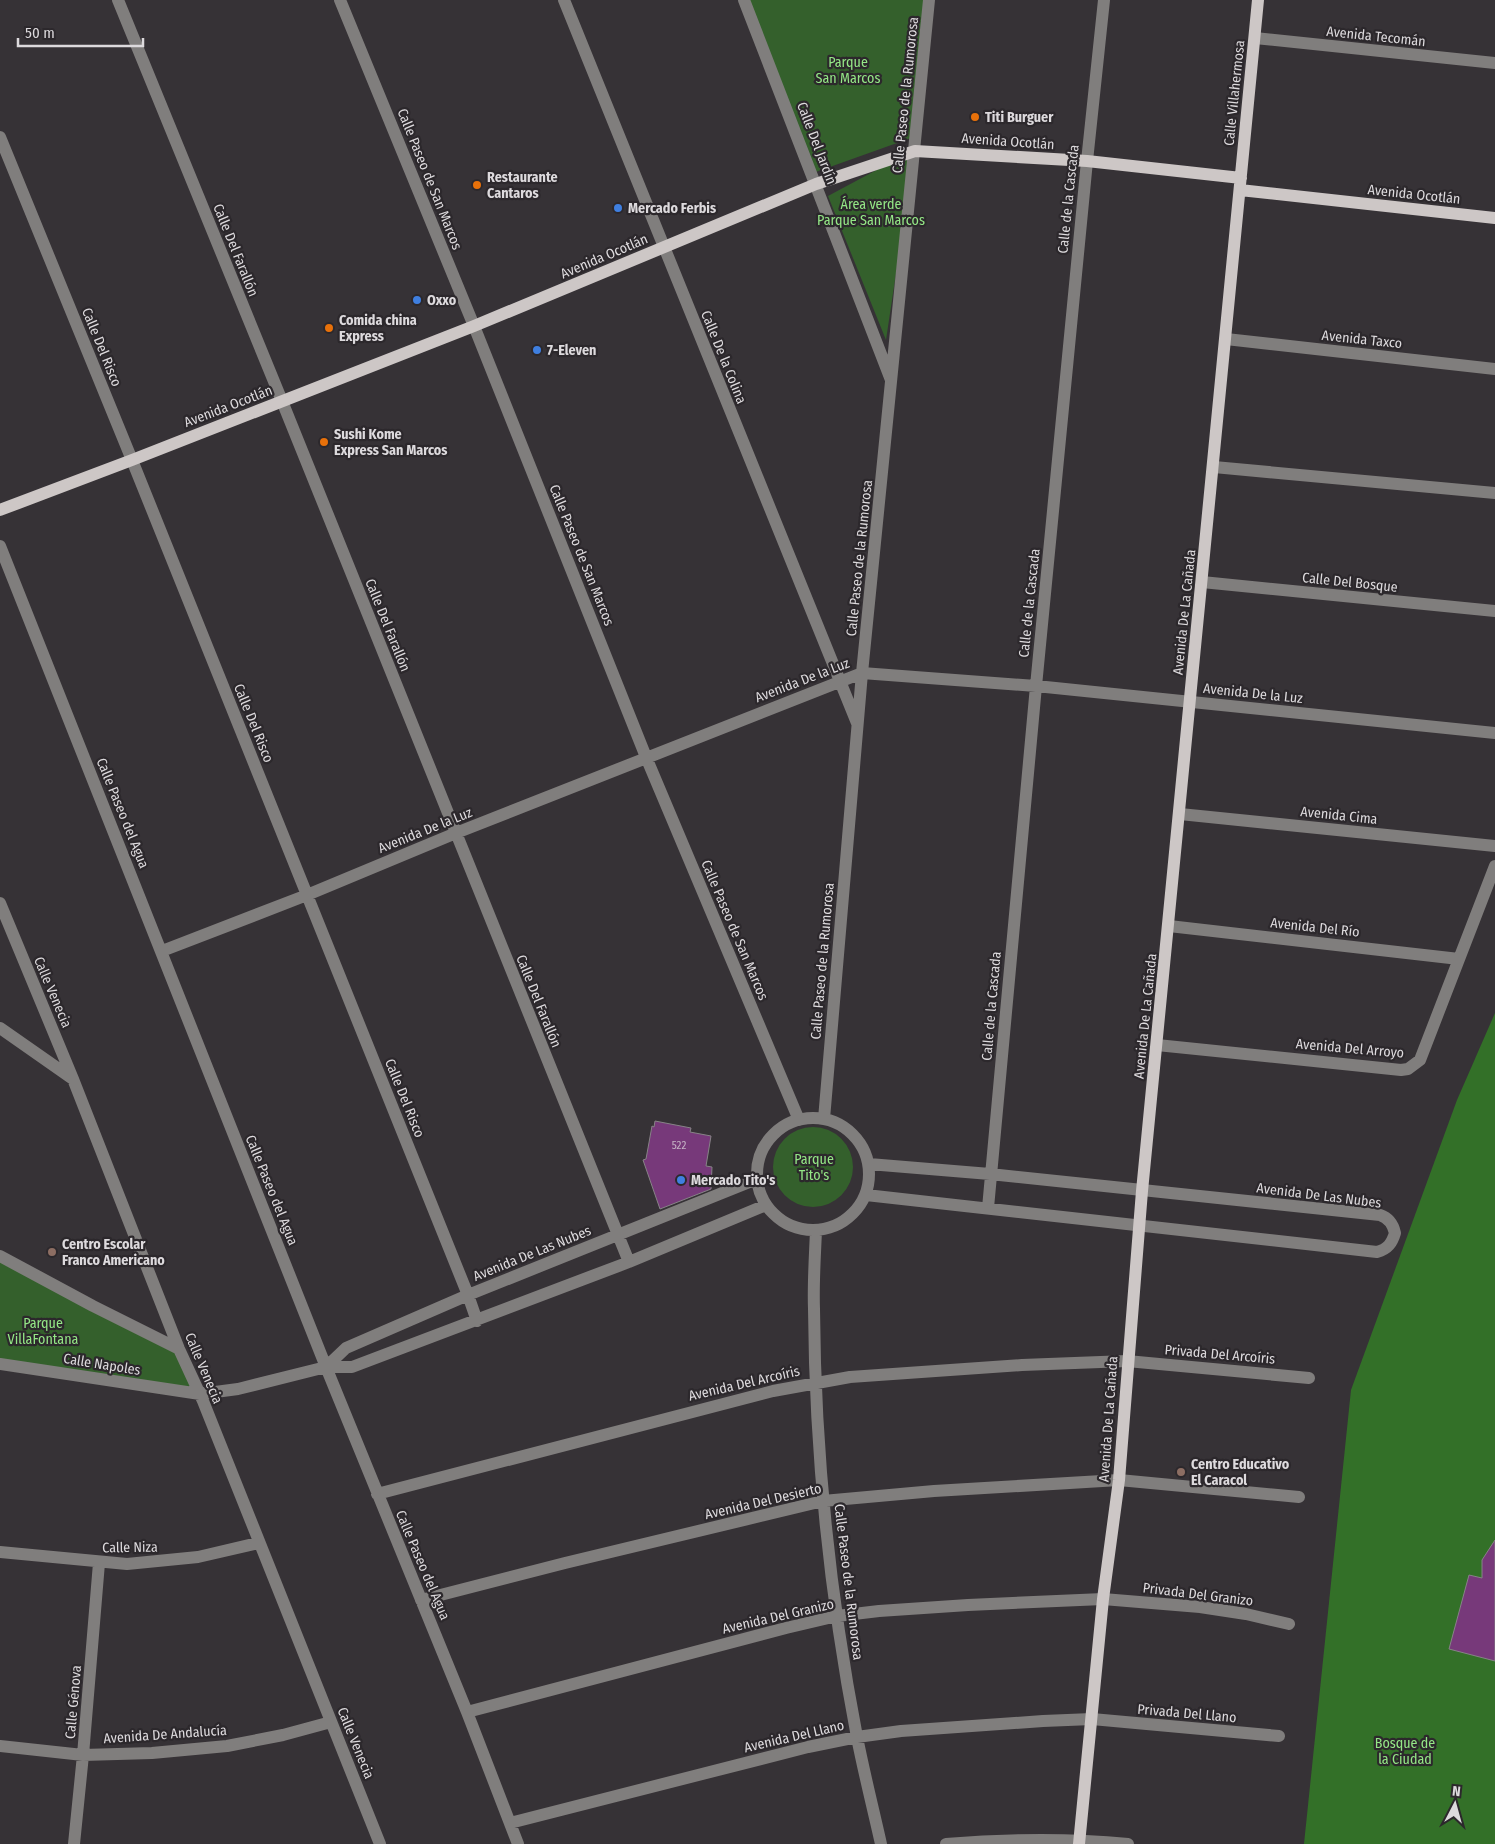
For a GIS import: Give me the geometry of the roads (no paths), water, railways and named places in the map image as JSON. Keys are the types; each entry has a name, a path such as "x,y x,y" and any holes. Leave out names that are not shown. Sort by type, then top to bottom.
{"main road":[{"name":"Calle Villahermosa","path":"1240,184 1258,0"},
{"name":"Avenida Ocotlán","path":"0,510 474,326 816,184 915,151 1087,161 1240,184 1495,218"},
{"name":"Avenida De La Cañada","path":"1079,1842 1103,1599 1119,1480 1142,1191 1214,467 1240,184"}],"street":[{"name":"Calle Del Farallón","path":"118,0 282,401 628,1262"},
{"name":"Calle Paseo de San Marcos","path":"340,0 474,326 646,757 799,1120"},
{"name":"Calle De la Colina","path":"564,0 839,682 858,724"},
{"name":"Calle Del Jardín","path":"744,0 892,382"},
{"name":"Calle Paseo de la Rumorosa","path":"824,1119 862,673 929,0"},
{"name":"Calle de la Cascada","path":"988,1208 1036,686 1104,0"},
{"name":"Avenida Tecomán","path":"1254,38 1495,63"},
{"name":"Calle Del Risco","path":"0,137 132,460 477,1320"},
{"name":"Avenida Taxco","path":"1226,340 1495,369"},
{"path":"1214,467 1495,494"},
{"name":"Calle Paseo del Agua","path":"0,546 326,1368 467,1712 518,1844"},
{"name":"Calle Del Bosque","path":"1202,582 1495,612"},
{"name":"Avenida De la Luz","path":"162,951 307,895 646,757 862,673 1036,686 1495,733"},
{"name":"Avenida Cima","path":"1180,814 1495,846"},
{"name":"Avenida Del Arroyo","path":"1157,1044 1408,1070 1420,1060 1495,866"},
{"name":"Calle Venecia","path":"0,903 73,1079 179,1349 200,1394 380,1844"},
{"name":"Avenida Del Río","path":"1168,926 1459,959"},
{"path":"0,1028 73,1079"},
{"path":"824,1119 845,1127 861,1143 869,1164 870,1180 866,1195 854,1213 837,1225 816,1230 797,1227 780,1219 766,1205 757,1179 759,1159 767,1142 782,1128 799,1120 824,1119"},
{"name":"Avenida De Las Nubes","path":"866,1195 1377,1252 1385,1250 1392,1242 1396,1233 1390,1222 1380,1215 990,1174 869,1164"},
{"name":"Avenida De Las Nubes","path":"326,1368 346,1348 468,1295 757,1179"},
{"path":"200,1394 246,1388 326,1368 352,1367 628,1262 766,1205"},
{"name":"Calle Paseo de la Rumorosa","path":"816,1230 814,1308 823,1501 837,1616 857,1737 881,1844"},
{"path":"0,1256 100,1310 179,1349"},
{"name":"Privada Del Arcoíris","path":"1127,1361 1310,1378"},
{"name":"Avenida Del Arcoíris","path":"377,1494 693,1410 816,1382 913,1372 1127,1361"},
{"name":"Calle Napoles","path":"0,1364 200,1394"},
{"name":"Avenida Del Desierto","path":"421,1600 823,1501 934,1491 1119,1480 1299,1497"},
{"name":"Calle Niza","path":"0,1552 99,1563 127,1564 198,1557 258,1542"},
{"name":"Calle Génova","path":"74,1844 99,1563"},
{"name":"Avenida Del Granizo","path":"467,1712 777,1630 837,1616 968,1605 1103,1599"},
{"name":"Privada Del Granizo","path":"1103,1599 1200,1607 1246,1614 1289,1624"},
{"name":"Privada Del Llano","path":"1092,1719 1279,1736"},
{"name":"Avenida Del Llano","path":"510,1823 808,1747 857,1737 901,1731 986,1724 1092,1719"},
{"name":"Avenida De Andalucía","path":"0,1746 83,1755 152,1753 227,1746 283,1735 331,1722"},
{"path":"946,1844 1022,1839 1128,1844"}],"place":[{"name":"Titi Burguer","path":"975,117"},
{"name":"Restaurante Cantaros","path":"477,185"},
{"name":"Mercado Ferbis","path":"618,208"},
{"name":"Oxxo","path":"417,300"},
{"name":"Comida china Express","path":"329,328"},
{"name":"7-Eleven","path":"537,350"},
{"name":"Sushi Kome Express San Marcos","path":"324,442"},
{"name":"Mercado Tito's","path":"681,1180"},
{"name":"Centro Escolar Franco Americano","path":"52,1252"},
{"name":"Centro Educativo El Caracol","path":"1181,1472"}],"park label":[{"name":"Parque San Marcos","path":"848,70"},
{"name":"Área verde Parque San Marcos","path":"871,212"},
{"name":"Parque Tito's","path":"814,1168"},
{"name":"Parque VillaFontana","path":"43,1332"},
{"name":"Bosque de la Ciudad","path":"1405,1752"}]}
